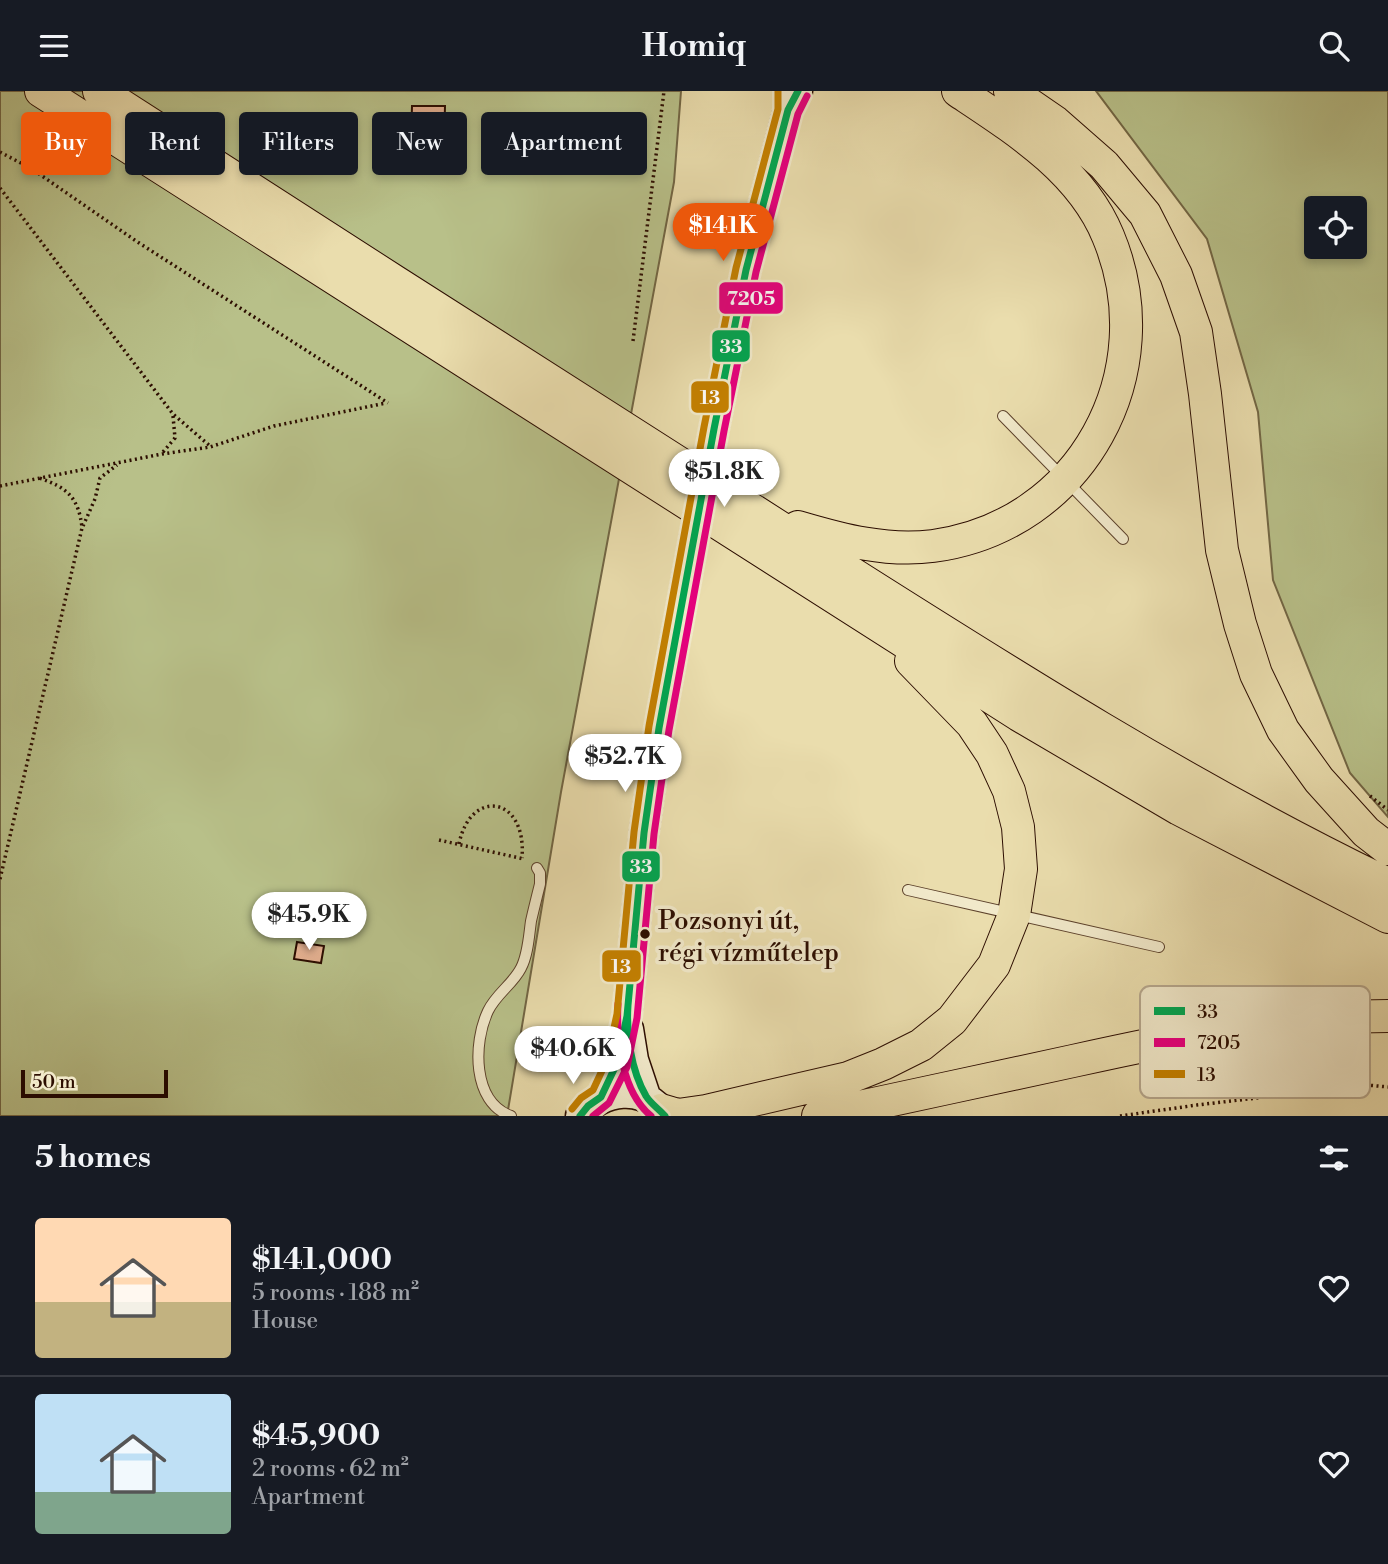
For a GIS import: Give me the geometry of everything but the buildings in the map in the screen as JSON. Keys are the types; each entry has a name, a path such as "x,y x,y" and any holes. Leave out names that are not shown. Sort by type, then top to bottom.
{"highway":[{"path":"41,91 1019,715 1179,810 1388,917"},
{"path":"99,91 758,514 1094,724 1219,798 1388,884"},
{"path":"758,514 842,540 887,547 933,546 966,538 1002,525 1034,506 1066,478 1104,426 1120,385 1128,336 1124,284 1108,234 1083,193 1054,162 1017,130 958,91"},
{"path":"1010,91 1055,122 1104,165 1145,214 1176,275 1196,333 1222,550 1240,624 1256,674 1283,730 1319,780 1366,832 1388,849"},
{"path":"658,1109 678,1115 706,1111 848,1078 883,1064 921,1045 952,1020 994,965 1014,915 1021,869 1018,827 1009,790 992,754 972,724 876,625"},
{"path":"1370,1016 1388,1016"},
{"path":"818,1116 1140,1046"}],"main road":[{"path":"601,1097 617,1063 627,1016 644,833 659,728 714,429 746,271 792,97"},
{"path":"627,1016 634,1060 658,1109"},
{"path":"580,1116 601,1097 617,1093 632,1094 658,1109"}],"lane":[{"path":"1003,416 1123,539"},
{"path":"511,1116 503,1113 488,1099 480,1072 479,1052 488,1011 523,966 540,884 537,867"},
{"path":"908,890 1159,947"}],"path":[{"path":"634,341 664,91"},
{"path":"0,152 32,169 136,241 388,403 274,426 210,447 0,486"},
{"path":"0,188 173,414 210,447"},
{"path":"162,454 176,438 173,414"},
{"path":"0,879 82,528 95,499 100,478 122,462"},
{"path":"39,478 58,486 76,501 82,528"},
{"path":"1364,792 1388,810"},
{"path":"460,844 462,831 473,813 485,808 501,807 512,813 520,827 522,858"},
{"path":"439,839 522,858 537,867"},
{"path":"1370,1087 1388,1087"},
{"path":"1120,1116 1265,1098"}],"green space":[{"path":"0,91 681,91 674,182 561,792 507,1116 0,1116"},
{"path":"1096,91 1388,91 1388,817 1350,773 1273,580 1258,412 1207,239"}],"transit line":[{"name":"13","path":"572,1109 581,1098 593,1090 607,1060 617,1014 634,832 649,726 736,268 778,109 778,91"},
{"name":"33","path":"580,1116 601,1097 617,1063 627,1016 644,833 659,728 714,429 746,270 788,110 798,91"},
{"name":"7205","path":"593,1116 609,1103 627,1067 637,1018 654,834 669,730 724,431 756,272 798,114 807,96"},
{"name":"7205","path":"618,1004 618,1033 627,1080 641,1106 651,1116"},
{"name":"33","path":"628,1005 633,1064 646,1096 665,1116"}],"place":[{"name":"Pozsonyi út, régi vízműtelep","path":"645,934"}]}
